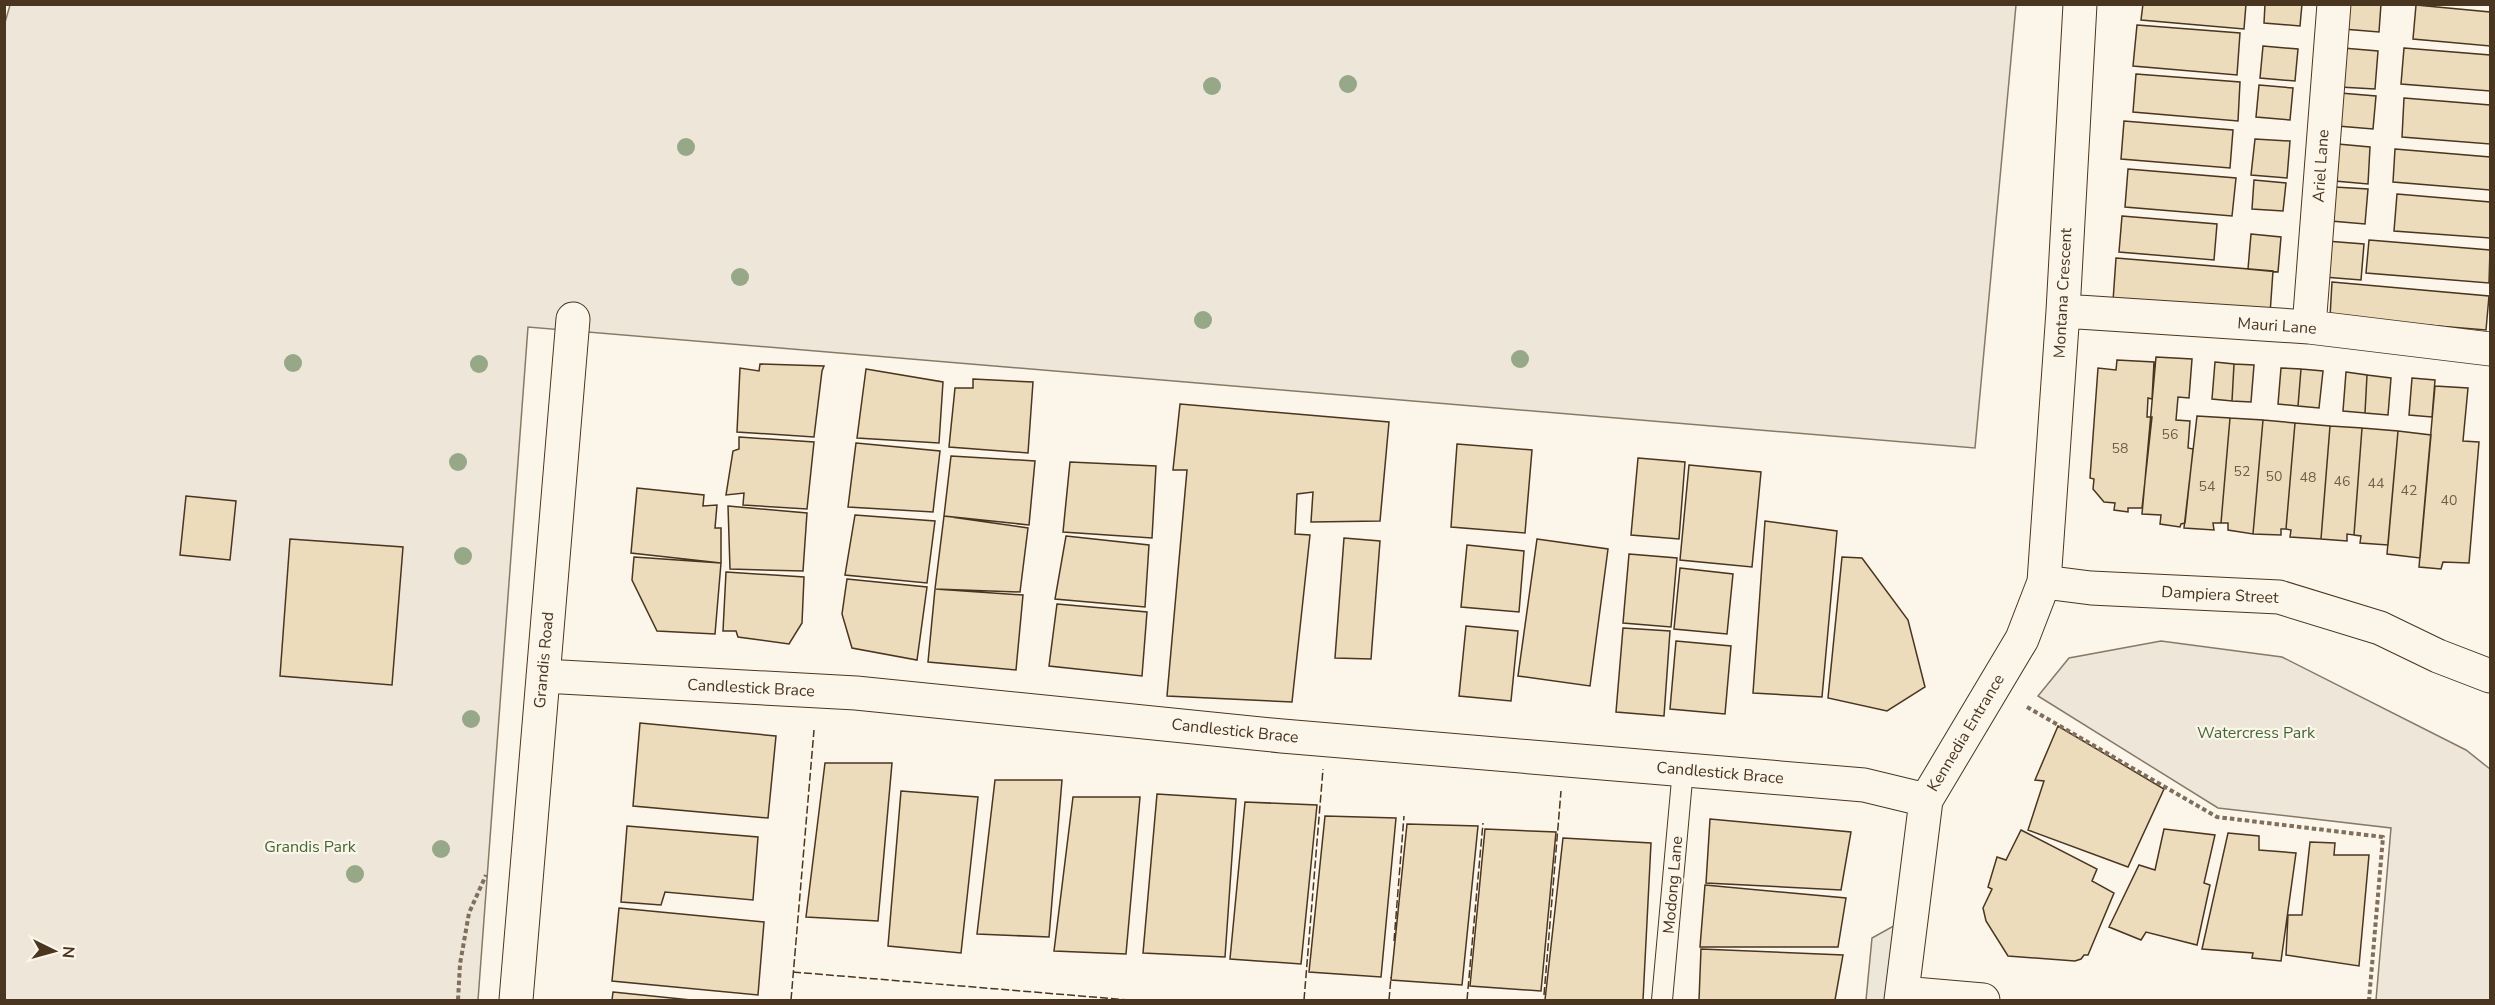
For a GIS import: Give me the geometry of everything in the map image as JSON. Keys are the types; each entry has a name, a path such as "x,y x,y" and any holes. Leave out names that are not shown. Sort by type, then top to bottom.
{"street":[{"name":"Montana Crescent","path":"2044,582 2063,311 2080,4"},
{"name":"Ariel Lane","path":"2309,327 2334,4"},
{"name":"Mauri Lane","path":"2063,311 2309,327 2490,349"},
{"name":"Grandis Road","path":"516,1000 573,319"},
{"name":"Dampiera Street","path":"2044,582 2091,588 2279,597 2380,628 2438,656 2490,676"},
{"name":"Kennedia Entrance","path":"1902,997 1926,800 2022,639 2044,582"},
{"name":"Candlestick Brace","path":"543,676 856,693 1282,736 1864,785 1926,800"},
{"path":"1902,997 1983,1000"}],"lane":[{"name":"Modong Lane","path":"1662,1000 1683,769"}],"path":[{"path":"2023,704 2217,817 2383,837 2369,1000"},
{"path":"458,1000 460,964 469,913 481,887"}],"green space":[{"name":"Grandis Park","path":"10,5 2016,5 1975,448 528,327 478,1000 5,1000 4,26"},
{"name":"Watercress Park","path":"2161,641 2282,657 2466,750 2490,769 2490,1000 2376,1000 2391,828 2218,808 2038,696 2069,658"}],"shaded area":[{"path":"1906,919 1897,1000 1866,1000 1872,938"}],"building":[{"path":"2143,4 2246,4 2244,29 2141,20"},
{"path":"2265,4 2302,4 2300,26 2264,23"},
{"path":"2345,4 2381,4 2379,32 2343,29"},
{"path":"2416,5 2490,12 2490,46 2413,39"},
{"path":"2137,25 2240,33 2237,75 2133,66"},
{"path":"2263,46 2298,49 2295,81 2260,78"},
{"path":"2343,48 2378,51 2375,89 2340,87"},
{"path":"2404,48 2490,55 2490,91 2401,84"},
{"path":"2136,74 2240,82 2238,121 2133,112"},
{"path":"2259,85 2293,88 2290,120 2256,117"},
{"path":"2340,93 2376,96 2373,129 2338,126"},
{"path":"2404,98 2490,105 2490,144 2402,137"},
{"path":"2124,121 2233,130 2230,168 2121,159"},
{"path":"2255,139 2290,141 2287,178 2251,175"},
{"path":"2338,144 2370,147 2368,184 2335,181"},
{"path":"2395,149 2490,157 2490,190 2393,182"},
{"path":"2128,169 2236,178 2232,216 2125,207"},
{"path":"2254,180 2286,183 2283,211 2252,209"},
{"path":"2334,187 2368,189 2365,224 2331,221"},
{"path":"2397,194 2490,202 2490,238 2394,231"},
{"path":"2122,216 2217,224 2214,260 2119,252"},
{"path":"2251,234 2281,237 2278,272 2248,269"},
{"path":"2369,240 2490,250 2489,283 2366,273"},
{"path":"2326,241 2364,244 2361,280 2324,277"},
{"path":"2116,258 2273,271 2270,314 2113,301"},
{"path":"2332,282 2489,296 2486,330 2330,317"},
{"path":"2156,357 2192,359 2189,398 2178,397 2176,420 2190,421 2188,448 2193,449 2185,523 2180,527 2160,524 2161,515 2142,514"},
{"path":"2117,360 2154,362 2152,399 2148,398 2147,417 2152,417 2142,508 2128,508 2128,512 2114,510 2115,503 2104,502 2093,489 2094,479 2090,478 2098,368 2116,370"},
{"path":"2215,362 2234,364 2232,401 2212,399"},
{"path":"760,364 824,366 814,437 737,432 740,368 759,371"},
{"path":"2234,364 2254,365 2251,402 2232,401"},
{"path":"2281,368 2301,369 2298,406 2278,404"},
{"path":"866,369 943,382 939,443 857,438"},
{"path":"2301,369 2323,371 2319,408 2298,406"},
{"path":"2346,372 2367,375 2365,413 2343,411"},
{"path":"2367,375 2391,378 2388,415 2365,413"},
{"path":"2412,378 2435,380 2432,417 2409,415"},
{"path":"973,379 1033,382 1028,453 949,447 955,388 973,388"},
{"path":"2435,386 2468,388 2463,441 2479,442 2469,563 2443,562 2441,569 2419,567"},
{"path":"1180,404 1389,422 1380,521 1311,522 1313,492 1297,494 1295,534 1310,535 1292,702 1167,696 1187,470 1173,470"},
{"path":"2197,416 2230,418 2221,523 2213,523 2214,530 2184,528"},
{"path":"2230,418 2263,420 2253,534 2228,530 2228,523 2221,523"},
{"path":"2263,420 2295,423 2286,529 2281,529 2281,535 2253,534"},
{"path":"2295,423 2330,426 2321,539 2290,537 2291,530 2286,529"},
{"path":"2330,426 2362,428 2354,535 2347,534 2347,541 2321,539"},
{"path":"2362,428 2398,431 2388,545 2360,543 2361,536 2354,535"},
{"path":"2398,431 2431,435 2420,558 2387,554"},
{"path":"739,437 814,442 807,509 743,505 744,493 726,495 733,451 739,449"},
{"path":"856,443 940,451 933,512 848,507"},
{"path":"1457,444 1532,450 1525,533 1451,527"},
{"path":"951,456 1035,461 1029,525 944,516"},
{"path":"1638,458 1685,462 1679,539 1631,535"},
{"path":"1070,462 1156,466 1152,538 1063,532"},
{"path":"1689,465 1761,472 1752,567 1680,560"},
{"path":"637,488 704,495 703,506 717,505 715,528 721,528 721,563 631,553"},
{"path":"186,496 236,501 230,560 180,555"},
{"path":"728,506 807,513 803,571 730,569"},
{"path":"855,515 935,521 927,583 845,575"},
{"path":"944,516 1028,528 1020,592 935,589"},
{"path":"1765,521 1837,531 1822,697 1753,693"},
{"path":"1066,536 1149,545 1145,607 1055,599"},
{"path":"1344,538 1380,541 1371,659 1335,658"},
{"path":"290,539 403,547 392,685 280,676"},
{"path":"1537,539 1608,549 1590,686 1518,676"},
{"path":"1467,545 1524,551 1519,612 1461,607"},
{"path":"1629,554 1677,558 1671,627 1623,623"},
{"path":"634,557 721,563 715,634 657,631 632,580"},
{"path":"1842,557 1862,558 1908,620 1925,687 1887,711 1828,698"},
{"path":"1680,568 1733,574 1727,634 1674,629"},
{"path":"726,572 804,577 802,623 789,644 738,637 736,631 723,631"},
{"path":"847,579 927,587 917,660 852,648 842,614"},
{"path":"935,589 1023,595 1016,670 928,662"},
{"path":"1057,604 1147,612 1142,676 1049,666"},
{"path":"1466,626 1518,631 1511,701 1459,696"},
{"path":"1623,628 1670,631 1664,716 1616,712"},
{"path":"1676,641 1731,646 1725,714 1670,709"},
{"path":"640,723 776,736 768,818 633,806"},
{"path":"2058,726 2164,789 2128,867 2028,830 2044,781 2035,780"},
{"path":"825,763 892,763 878,921 806,917"},
{"path":"995,780 1062,780 1049,937 977,934"},
{"path":"901,791 978,797 961,953 888,946"},
{"path":"1157,794 1236,799 1225,957 1143,953"},
{"path":"1073,797 1140,797 1126,954 1054,951"},
{"path":"1245,802 1317,805 1301,964 1230,959"},
{"path":"1325,816 1396,818 1381,977 1309,972"},
{"path":"1710,819 1851,832 1841,890 1706,883"},
{"path":"1407,824 1478,826 1462,985 1391,980"},
{"path":"627,826 758,837 753,900 665,892 661,905 621,902"},
{"path":"1485,829 1556,832 1541,991 1470,986"},
{"path":"2164,829 2215,835 2204,883 2210,885 2197,945 2146,932 2141,940 2109,927 2139,865 2155,870"},
{"path":"2021,830 2097,869 2092,881 2114,893 2088,955 2084,955 2081,959 2075,961 2008,956 1986,921 1983,908 1992,889 1988,887 1997,857 2006,860"},
{"path":"2228,833 2259,836 2259,850 2296,853 2281,961 2252,958 2253,953 2202,949"},
{"path":"1563,838 1651,843 1643,1000 1545,1000"},
{"path":"2310,842 2335,843 2334,855 2369,855 2359,966 2286,955 2288,915 2302,915"},
{"path":"1705,885 1846,898 1838,947 1700,947"},
{"path":"619,908 764,922 758,995 612,981"},
{"path":"1701,949 1843,955 1835,1000 1699,1000"},
{"path":"613,992 691,1000 612,1000"}],"fence":[{"path":"791,1000 814,730"},
{"path":"1304,1000 1323,769"},
{"path":"1544,995 1561,791"},
{"path":"1394,941 1404,816"},
{"path":"1467,1000 1483,823"},
{"path":"793,972 1129,1000"},
{"path":"1389,1000 1391,977"}]}
